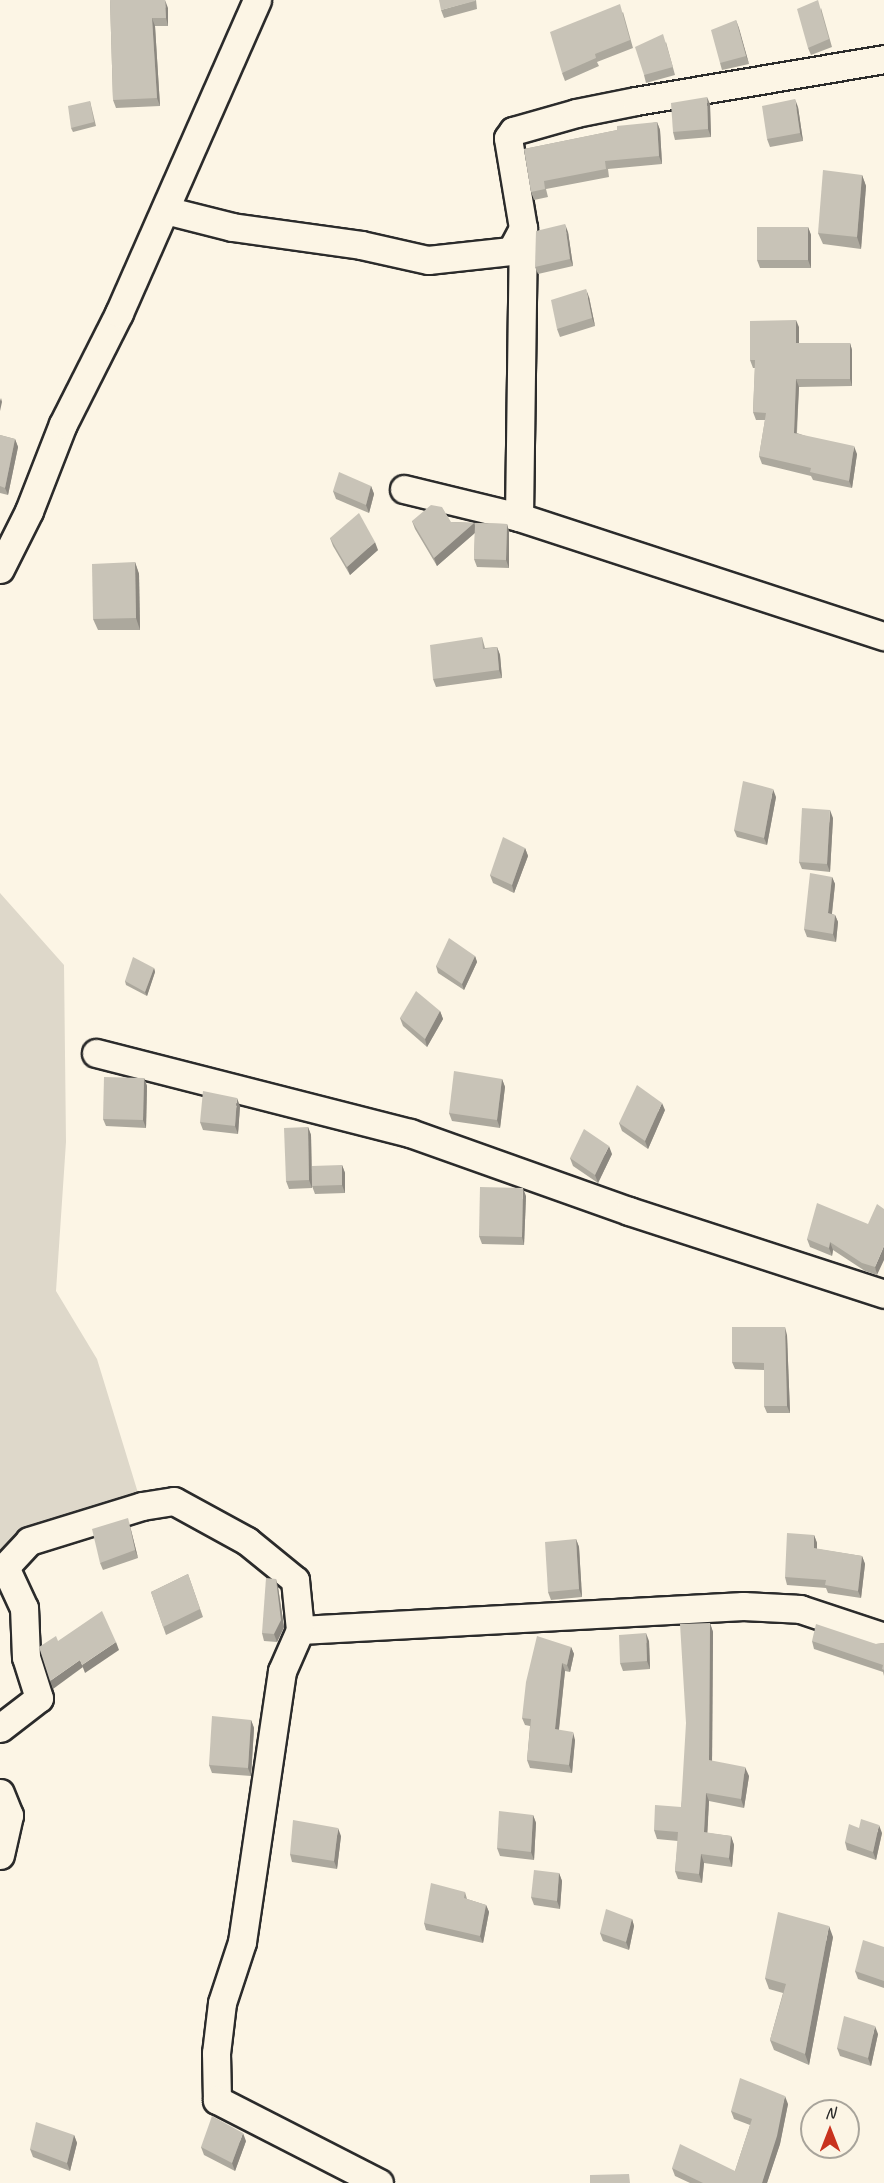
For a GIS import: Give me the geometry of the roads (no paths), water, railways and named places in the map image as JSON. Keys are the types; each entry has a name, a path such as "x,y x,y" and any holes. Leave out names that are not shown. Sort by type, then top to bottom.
{"street":[{"path":"0,569 29,511 63,424 119,313 257,0"},
{"path":"519,517 524,228 508,138 513,131 576,113 626,103 884,59"},
{"path":"165,210 231,227 362,245 428,260 511,250 524,228"},
{"path":"404,489 519,517 884,636"},
{"path":"96,1053 410,1133 686,1230 884,1294"},
{"path":"0,1728 39,1698 26,1657 24,1608 4,1567 29,1541 142,1506 174,1501 247,1541 295,1580 300,1630 282,1671 242,1942 222,2003 216,2054 217,2100 379,2183"},
{"path":"300,1630 743,1606 801,1609 884,1637"},
{"path":"0,1794 9,1815 0,1855"}]}
